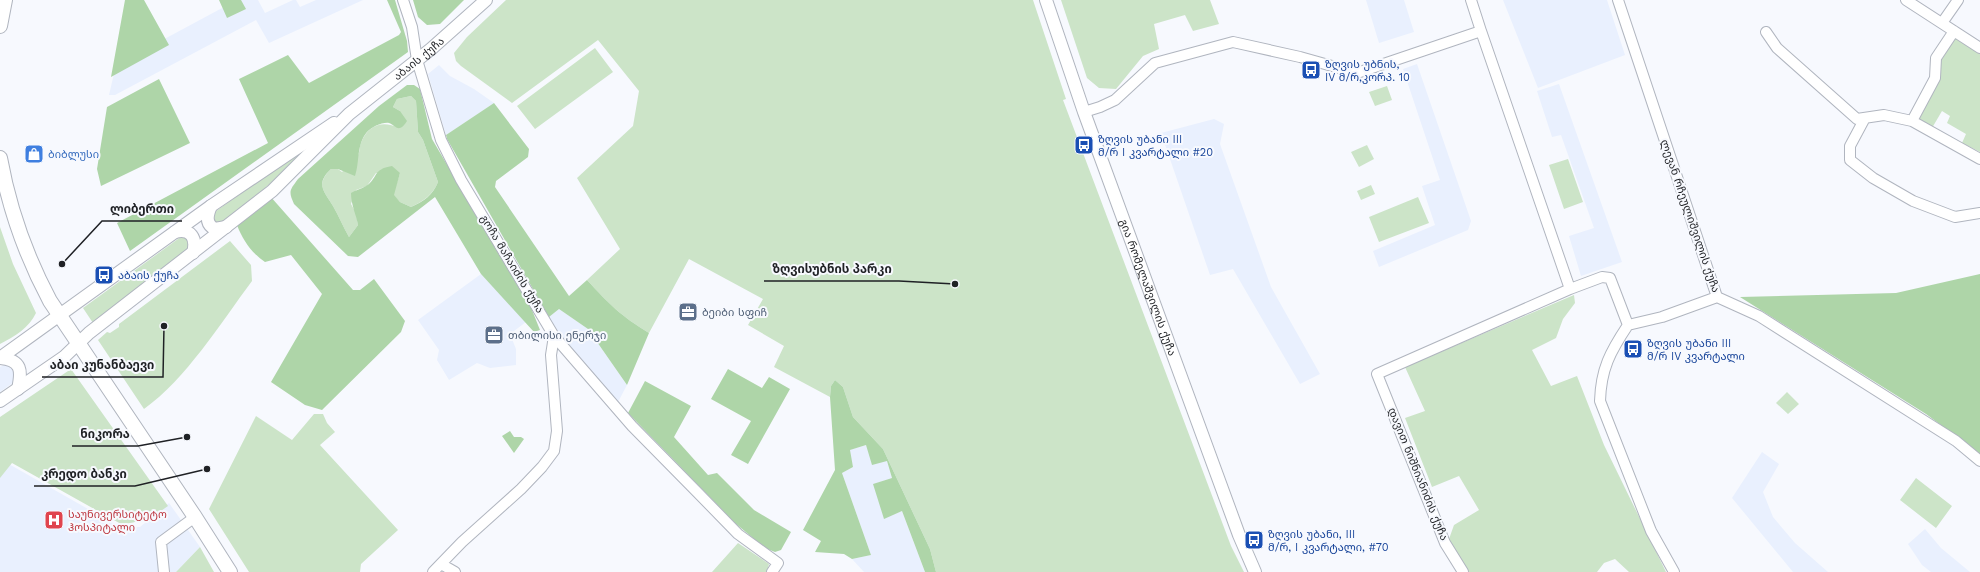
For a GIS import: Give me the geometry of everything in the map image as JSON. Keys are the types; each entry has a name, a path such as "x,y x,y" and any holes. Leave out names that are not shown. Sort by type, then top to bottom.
{"main road":[{"path":"0,26 5,0"},
{"path":"0,158 8,196 25,249 36,276 60,316 195,517 230,572"}],"street":[{"name":"გოჩა მაჩაიძის ქუჩა","path":"403,0 412,27 417,60 441,140 461,180 554,336 638,433 738,534 778,564 772,572"},
{"name":"აბაის ქუჩა","path":"0,401 64,357 89,333 272,191 349,114 417,60 486,0"},
{"name":"გია რომელაშვილის ქუჩა","path":"1046,0 1084,112 1239,535 1255,572"},
{"path":"1471,0 1570,289 1602,277 1610,278 1628,325"},
{"name":"ლევან რჩეულიშვილის ქუჩა","path":"1618,0 1717,297 1759,316 1956,441 1980,461"},
{"path":"1906,0 1980,48"},
{"path":"1942,23 1958,0"},
{"path":"1084,112 1115,100 1155,62 1233,42 1300,57 1357,73 1481,31"},
{"path":"1912,121 1935,78 1936,58 1954,31"},
{"path":"1766,32 1777,48 1857,119 1884,116 1912,121 1980,159"},
{"name":"აბაის ქუჩა","path":"0,358 211,206 325,128 349,114"},
{"path":"1865,118 1850,146 1850,160 1873,178 1913,201 1955,217 1980,213"},
{"path":"211,206 207,218 208,224 215,229 226,228"},
{"path":"175,232 182,230 191,233 196,244 194,253"},
{"name":"დავით ნიშნიანიძის ქუჩა","path":"1462,572 1445,543 1377,374 1570,289"},
{"path":"1674,572 1651,531 1600,401 1601,380 1614,347 1628,325 1662,317 1717,297"},
{"path":"433,572 462,542 521,489 542,467 554,451 557,431 551,355 554,336"},
{"path":"0,358 14,361 20,369 18,389"},
{"path":"164,572 161,542 195,517"},
{"path":"441,564 455,572"}],"shaded area":[{"path":"237,0 258,0 265,13 293,0 296,0 300,7 316,0 363,0 269,43 256,20 115,95 109,95 116,65"},
{"path":"1366,0 1404,0 1414,32 1379,43"},
{"path":"1503,0 1607,0 1625,55 1538,88"},
{"path":"1417,64 1471,221 1468,230 1379,267 1373,251 1435,225 1422,186 1440,180 1403,69"},
{"path":"439,65 450,76 474,89 494,103 446,135 428,74"},
{"path":"1559,84 1622,262 1581,276 1569,236 1594,228 1561,135 1552,137 1537,91"},
{"path":"1214,119 1224,124 1220,144 1271,287 1320,374 1300,384 1233,269 1210,275 1161,133"},
{"path":"481,274 526,322 510,334 516,349 516,365 490,368 477,363 449,380 437,360 439,350 418,320"},
{"path":"559,309 588,329 627,385 618,402 563,340 549,317"},
{"path":"9,365 17,374 18,379 0,392 0,367"},
{"path":"866,445 887,461 892,478 874,484 884,518 902,511 925,572 864,572 852,559 871,555 842,473 853,467 849,450"},
{"path":"1762,452 1779,464 1763,492 1773,517 1795,543 1828,572 1793,572 1732,498"},
{"name":"საუნივერსიტეტო ჰოსპიტალი","path":"0,459 118,526 140,527 169,503 200,547 176,572 0,572"},
{"path":"1925,529 1941,548 1970,572 1931,572 1922,565 1908,544"}],"green space":[{"path":"125,0 144,0 169,45 111,77"},
{"path":"219,0 241,0 246,9 227,18"},
{"path":"387,0 395,0 407,41 408,52 130,251 117,223 268,143 239,79 288,55 309,83 399,35 401,32"},
{"path":"413,0 464,0 440,24 427,25 418,17"},
{"path":"506,0 1033,0 1066,99 1063,100 1231,546 1244,572 936,572 930,549 883,449 853,417 843,387 835,380 831,386 830,397 774,367 784,346 748,325 763,299 689,259 649,333 616,309 587,280 620,249 577,178 633,126 639,91 598,40 512,103 461,66 456,61 454,53 467,37"},
{"path":"1061,0 1210,0 1219,24 1193,31 1185,15 1154,24 1159,49 1143,56 1116,89 1099,88 1087,78"},
{"path":"1955,38 1980,54 1980,152 1962,143 1966,134 1947,123 1950,116 1942,111 1932,128 1918,119 1941,76 1939,61 1952,40"},
{"path":"595,48 613,72 535,129 517,106"},
{"path":"159,79 190,143 101,186 97,169 107,107"},
{"path":"407,85 414,85 420,89 432,139 532,310 540,330 534,332 481,274 435,197 358,257 348,256 294,204 291,191 298,179 379,106","holes":["411,96 416,101 418,132 423,140 438,182 436,187 428,197 411,207 400,202 394,195 400,173 392,166 381,169 370,183 351,193 358,225 349,237 324,192 322,183 323,179 331,169 338,169 355,176 361,142 367,132 383,123 389,123 399,128 402,127 407,121 400,111 393,107 397,99"]},
{"path":"1387,86 1392,100 1375,106 1369,92"},
{"path":"411,96 416,101 418,132 423,140 438,182 436,187 427,197 411,207 400,202 393,195 400,173 376,173 367,186 356,190 351,204 356,213 358,225 349,237 324,192 322,184 323,179 331,169 338,169 342,172 352,162 359,154 360,145 364,137 372,128 381,124 387,124 399,128 400,111 393,107 397,99"},
{"path":"494,103 529,149 528,157 496,181 495,187 569,296 587,280 616,309 649,333 627,385 588,329 559,309 549,317 447,139 446,135"},
{"path":"1367,145 1374,159 1359,167 1351,152"},
{"path":"303,149 306,152 222,226 213,222 212,214"},
{"path":"1568,159 1583,202 1564,209 1549,165"},
{"path":"1371,185 1375,194 1361,200 1357,191"},
{"path":"270,196 353,290 360,290 374,279 405,321 401,332 322,410 305,405 271,382 322,294 291,255 265,262 252,251 242,236 237,225"},
{"path":"1418,197 1429,223 1379,242 1369,217"},
{"path":"0,227 13,264 36,313 30,323 16,335 0,344"},
{"path":"186,235 191,247 93,323 83,308 182,236"},
{"path":"230,241 251,265 252,281 188,367 159,397 144,409 98,340 107,332 110,333 119,327 119,324"},
{"path":"1980,274 1980,454 1926,414 1740,297 1896,293"},
{"path":"1574,295 1575,303 1563,319 1556,338 1532,350 1551,386 1577,376 1604,445 1666,572 1629,572 1615,559 1604,563 1597,572 1469,572 1449,539 1454,525 1479,510 1459,476 1432,487 1405,418 1425,411 1405,367"},
{"path":"71,369 168,506 140,521 121,524 12,463 0,478 0,417"},
{"path":"728,369 762,388 769,377 790,389 748,464 731,455 751,421 711,399"},
{"path":"835,380 843,387 853,417 883,449 930,549 936,572 925,572 902,511 884,519 873,484 892,478 887,461 872,465 866,445 850,450 853,467 842,473 871,555 852,559 844,554 815,552 821,541 803,530 835,470 830,397 831,386"},
{"path":"645,381 691,406 674,437 708,475 717,473 754,510 791,532 781,550 775,552 765,548 735,523 628,413"},
{"path":"1787,392 1799,404 1788,414 1776,403"},
{"path":"314,414 323,414 327,423 335,432 320,445 398,530 361,564 360,572 249,572 209,509 256,416 292,440"},
{"path":"510,431 514,437 521,437 524,439 514,453 502,436"},
{"path":"1916,478 1952,506 1936,528 1900,500"},
{"path":"738,543 769,564 767,572 712,572"},
{"path":"200,547 214,572 176,572"}],"place":[{"name":"ზღვის უბნის, IV მ/რ,კორპ. 10","path":"1311,70"},
{"name":"ზღვის უბანი III მ/რ I კვარტალი #20","path":"1084,145"},
{"name":"ბიბლუსი","path":"34,154"},
{"name":"ლიბერთი","path":"62,264"},
{"name":"აბაის ქუჩა","path":"104,275"},
{"name":"ზღვისუბნის პარკი","path":"955,284"},
{"name":"ბეიბი სფიჩ","path":"688,312"},
{"name":"აბაი კუნანბაევი","path":"164,326"},
{"name":"თბილისი ენერჯი","path":"494,335"},
{"name":"ზღვის უბანი III მ/რ IV კვარტალი","path":"1633,349"},
{"name":"ნიკორა","path":"187,437"},
{"name":"კრედო ბანკი","path":"207,469"},
{"name":"საუნივერსიტეტო ჰოსპიტალი","path":"54,520"},
{"name":"ზღვის უბანი, III მ/რ, I კვარტალი, #70","path":"1254,540"}]}
